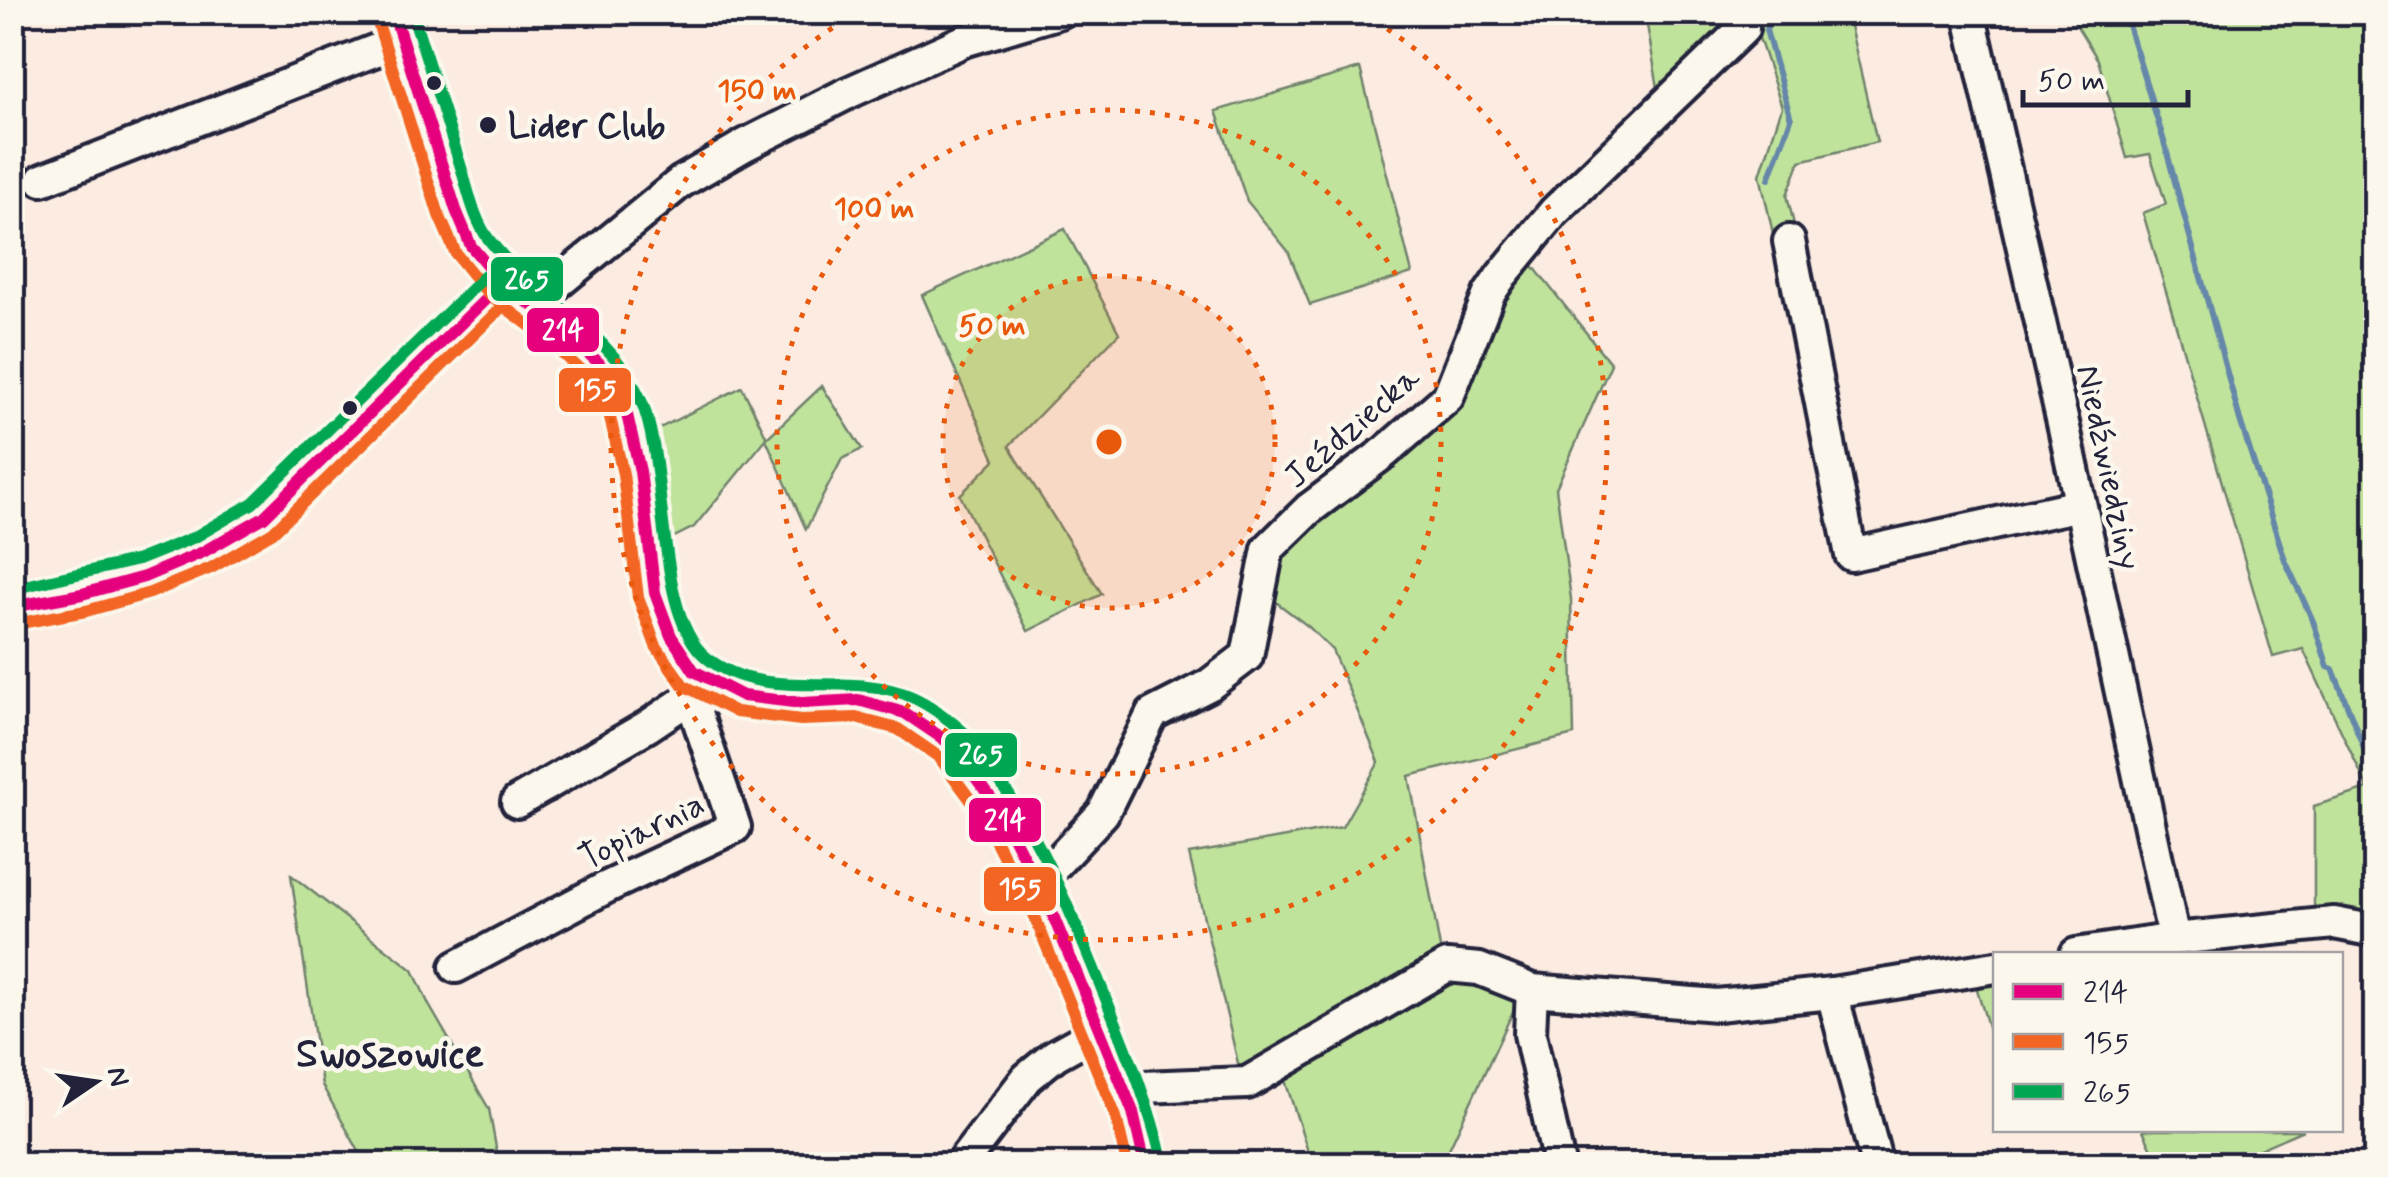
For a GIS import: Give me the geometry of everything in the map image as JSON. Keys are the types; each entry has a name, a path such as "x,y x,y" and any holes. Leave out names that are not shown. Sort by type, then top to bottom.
{"street":[{"path":"531,306 680,182 850,92 1014,18 1060,12"},
{"name":"Niedźwiedziny","path":"1969,12 2174,939"},
{"path":"42,180 403,22 466,236 502,283 599,363 625,406 640,470 655,593 666,628 694,683 743,696 802,703 858,700 905,713 951,744 999,809 1035,880 1125,1091 1145,1164"},
{"name":"Jeździecka","path":"1035,880 1050,870 1103,812 1152,714 1209,685 1247,656 1268,549 1309,509 1448,397 1489,294 1502,274 1554,212 1743,29"},
{"path":"1789,241 1851,555 2080,504"},
{"path":"12,606 111,588 158,573 234,536 264,516 502,283"},
{"path":"517,802 648,726 694,683"},
{"name":"Topiarnia","path":"456,966 607,886 735,827 694,707 694,683"},
{"path":"2089,952 2334,923 2376,931"},
{"path":"1125,1091 1247,1083 1448,966 1479,969 1532,990 1718,1006 1993,967"},
{"path":"1532,990 1530,1034 1559,1164"},
{"path":"1832,993 1877,1164"},
{"path":"961,1164 1027,1078 1055,1055 1100,1030"}],"green space":[{"path":"1729,13 1734,26 1660,99 1645,14"},
{"path":"1759,13 1847,13 1877,142 1800,161 1787,195 1796,233 1774,238 1760,175 1782,107 1753,20"},
{"path":"2069,13 2366,13 2376,58 2375,915 2345,911 2314,913 2314,806 2368,789 2303,649 2273,657 2143,213 2166,204 2150,154 2127,158 2098,60"},
{"path":"1360,68 1412,273 1310,305 1288,251 1247,201 1216,111"},
{"path":"1065,229 1119,333 1009,446 1102,594 1028,631 960,495 995,460 922,295"},
{"path":"1526,257 1611,364 1556,488 1571,599 1574,735 1409,776 1442,959 1241,1076 1189,854 1342,827 1379,762 1332,650 1264,593 1274,554 1455,405 1480,324"},
{"path":"822,386 862,449 842,459 806,529 766,439 694,527 670,539 656,430 742,387 767,438"},
{"path":"291,875 413,970 489,1109 499,1164 366,1164 322,1085"},
{"path":"1453,976 1523,990 1442,1164 1312,1164 1283,1074"},
{"path":"1993,976 1993,1043 1974,979"},
{"path":"2144,1132 2298,1132 2225,1164 2159,1164"}],"waterway":[{"path":"1769,179 1791,119 1766,30 1777,12"},
{"path":"2124,12 2163,138 2240,420 2285,560 2376,779"}],"transit line":[{"name":"214","path":"393,12 471,246 502,283 548,317 599,363 625,406 640,471 655,593 671,636 694,671 743,696 802,703 858,700 905,713 951,744 999,809 1052,913 1133,1112 1145,1164"},
{"name":"265","path":"412,12 484,233 508,262 610,352 640,398 656,460 670,574 690,637 707,658 730,672 755,680 861,685 912,697 945,717 970,739 1024,819 1066,903 1135,1073 1162,1160"},
{"name":"155","path":"376,17 439,215 456,254 490,296 585,374 609,413 623,474 638,597 656,646 683,685 736,712 801,720 856,718 898,729 939,757 984,818 1036,920 1116,1117 1127,1164"},
{"name":"265","path":"12,589 138,560 195,537 253,503 490,271"},
{"name":"214","path":"12,607 144,577 203,552 264,517 502,283"},
{"name":"155","path":"15,624 86,611 150,593 211,568 273,532 514,295"}],"place":[{"name":"Lider Club","path":"488,125"}],"district":[{"name":"Swoszowice","path":"390,1052"}]}
